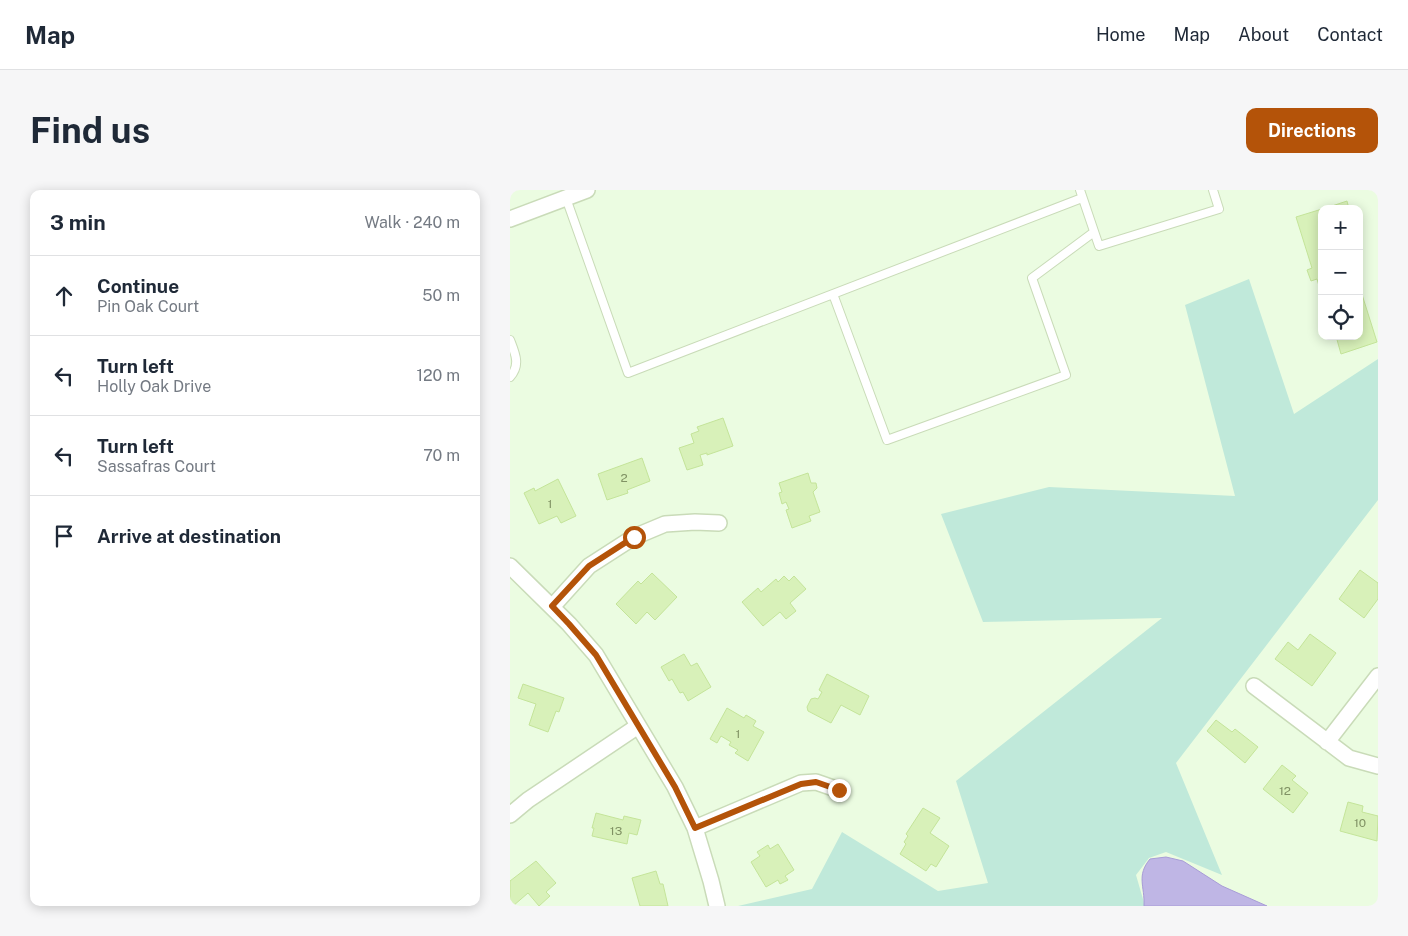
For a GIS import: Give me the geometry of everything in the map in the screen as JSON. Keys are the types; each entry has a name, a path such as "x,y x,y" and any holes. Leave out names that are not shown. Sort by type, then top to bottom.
{"street":[{"path":"510,218 587,190"},
{"path":"552,606 589,566 634,537 665,524 719,523"},
{"path":"510,566 552,606 596,655 675,787 695,828 717,906"},
{"path":"1327,742 1378,676"},
{"path":"1254,686 1349,758 1378,766"},
{"path":"510,814 638,726"},
{"path":"695,828 801,784 816,782 839,790"}],"lane":[{"path":"566,198 628,373 833,294 1081,194 1099,246 1219,209 1213,190"},
{"path":"833,294 887,440 1066,375 1032,278 1094,232"},
{"path":"510,340 517,359 515,370 510,377"}],"green space":[{"path":"1249,279 1294,414 1378,359 1378,500 1176,763 1222,875 1166,852 1149,858 1136,875 1145,906 738,906 812,889 842,832 938,891 988,883 956,781 1162,618 983,622 941,514 1049,487 1235,496 1185,305"}],"shaded area":[{"path":"1166,857 1183,861 1222,886 1267,906 1144,906 1143,871 1150,859"}],"building":[{"path":"1347,201 1348,205 1335,205"},
{"path":"1318,210 1318,282 1317,279 1311,281 1307,270 1312,268 1296,217"},
{"path":"1363,298 1377,342 1341,354 1337,340 1363,340"},
{"path":"723,418 733,446 707,455 707,453 700,455 703,465 687,470 679,448 694,443 691,434 699,431 697,427"},
{"path":"642,458 650,481 627,490 628,493 607,500 598,474"},
{"path":"808,473 811,483 816,483 817,488 813,492 820,512 809,516 811,521 792,528 786,510 789,509 786,502 782,504 779,493 782,492 779,483"},
{"path":"558,479 576,516 561,523 557,516 539,524 524,493 534,488 535,491"},
{"path":"1360,570 1378,583 1378,599 1364,618 1339,599"},
{"path":"652,573 677,597 655,620 647,612 636,624 616,604 638,581 641,584"},
{"path":"784,576 789,581 794,576 806,589 790,603 796,611 786,619 780,612 763,626 742,602 758,588 761,592 776,579 778,582"},
{"path":"1310,634 1336,653 1312,686 1275,659 1288,642 1298,650"},
{"path":"684,654 691,666 697,663 711,687 688,701 683,692 680,693 672,679 669,681 661,667"},
{"path":"827,674 869,696 860,715 841,705 831,723 808,711 807,707 811,699 818,699 822,692 819,690"},
{"path":"523,684 564,698 559,712 556,711 548,732 529,725 536,704 518,698"},
{"path":"727,708 744,718 746,715 756,721 753,726 764,732 748,761 735,753 738,750 729,745 731,742 721,736 717,743 710,739"},
{"path":"1216,720 1232,732 1235,729 1258,747 1245,763 1207,731"},
{"path":"1282,765 1296,776 1292,780 1308,793 1293,813 1263,789"},
{"path":"1348,802 1363,806 1362,812 1378,816 1377,841 1340,831"},
{"path":"923,808 940,818 930,833 949,846 936,867 931,864 926,871 900,854 906,844 904,842 908,836 906,834"},
{"path":"596,813 623,820 624,816 641,820 637,835 629,833 627,844 592,836"},
{"path":"778,844 794,870 785,876 788,880 780,884 778,880 766,887 751,862 760,856 757,852 768,845 770,849"},
{"path":"536,861 556,883 546,892 550,896 539,906 528,893 513,906 510,906 510,881"},
{"path":"656,871 660,884 663,884 668,906 640,906 632,878"}],"route":[{"path":"634,537 589,566 552,606 596,655 675,787 695,828 801,784 816,782 839,790"}]}
